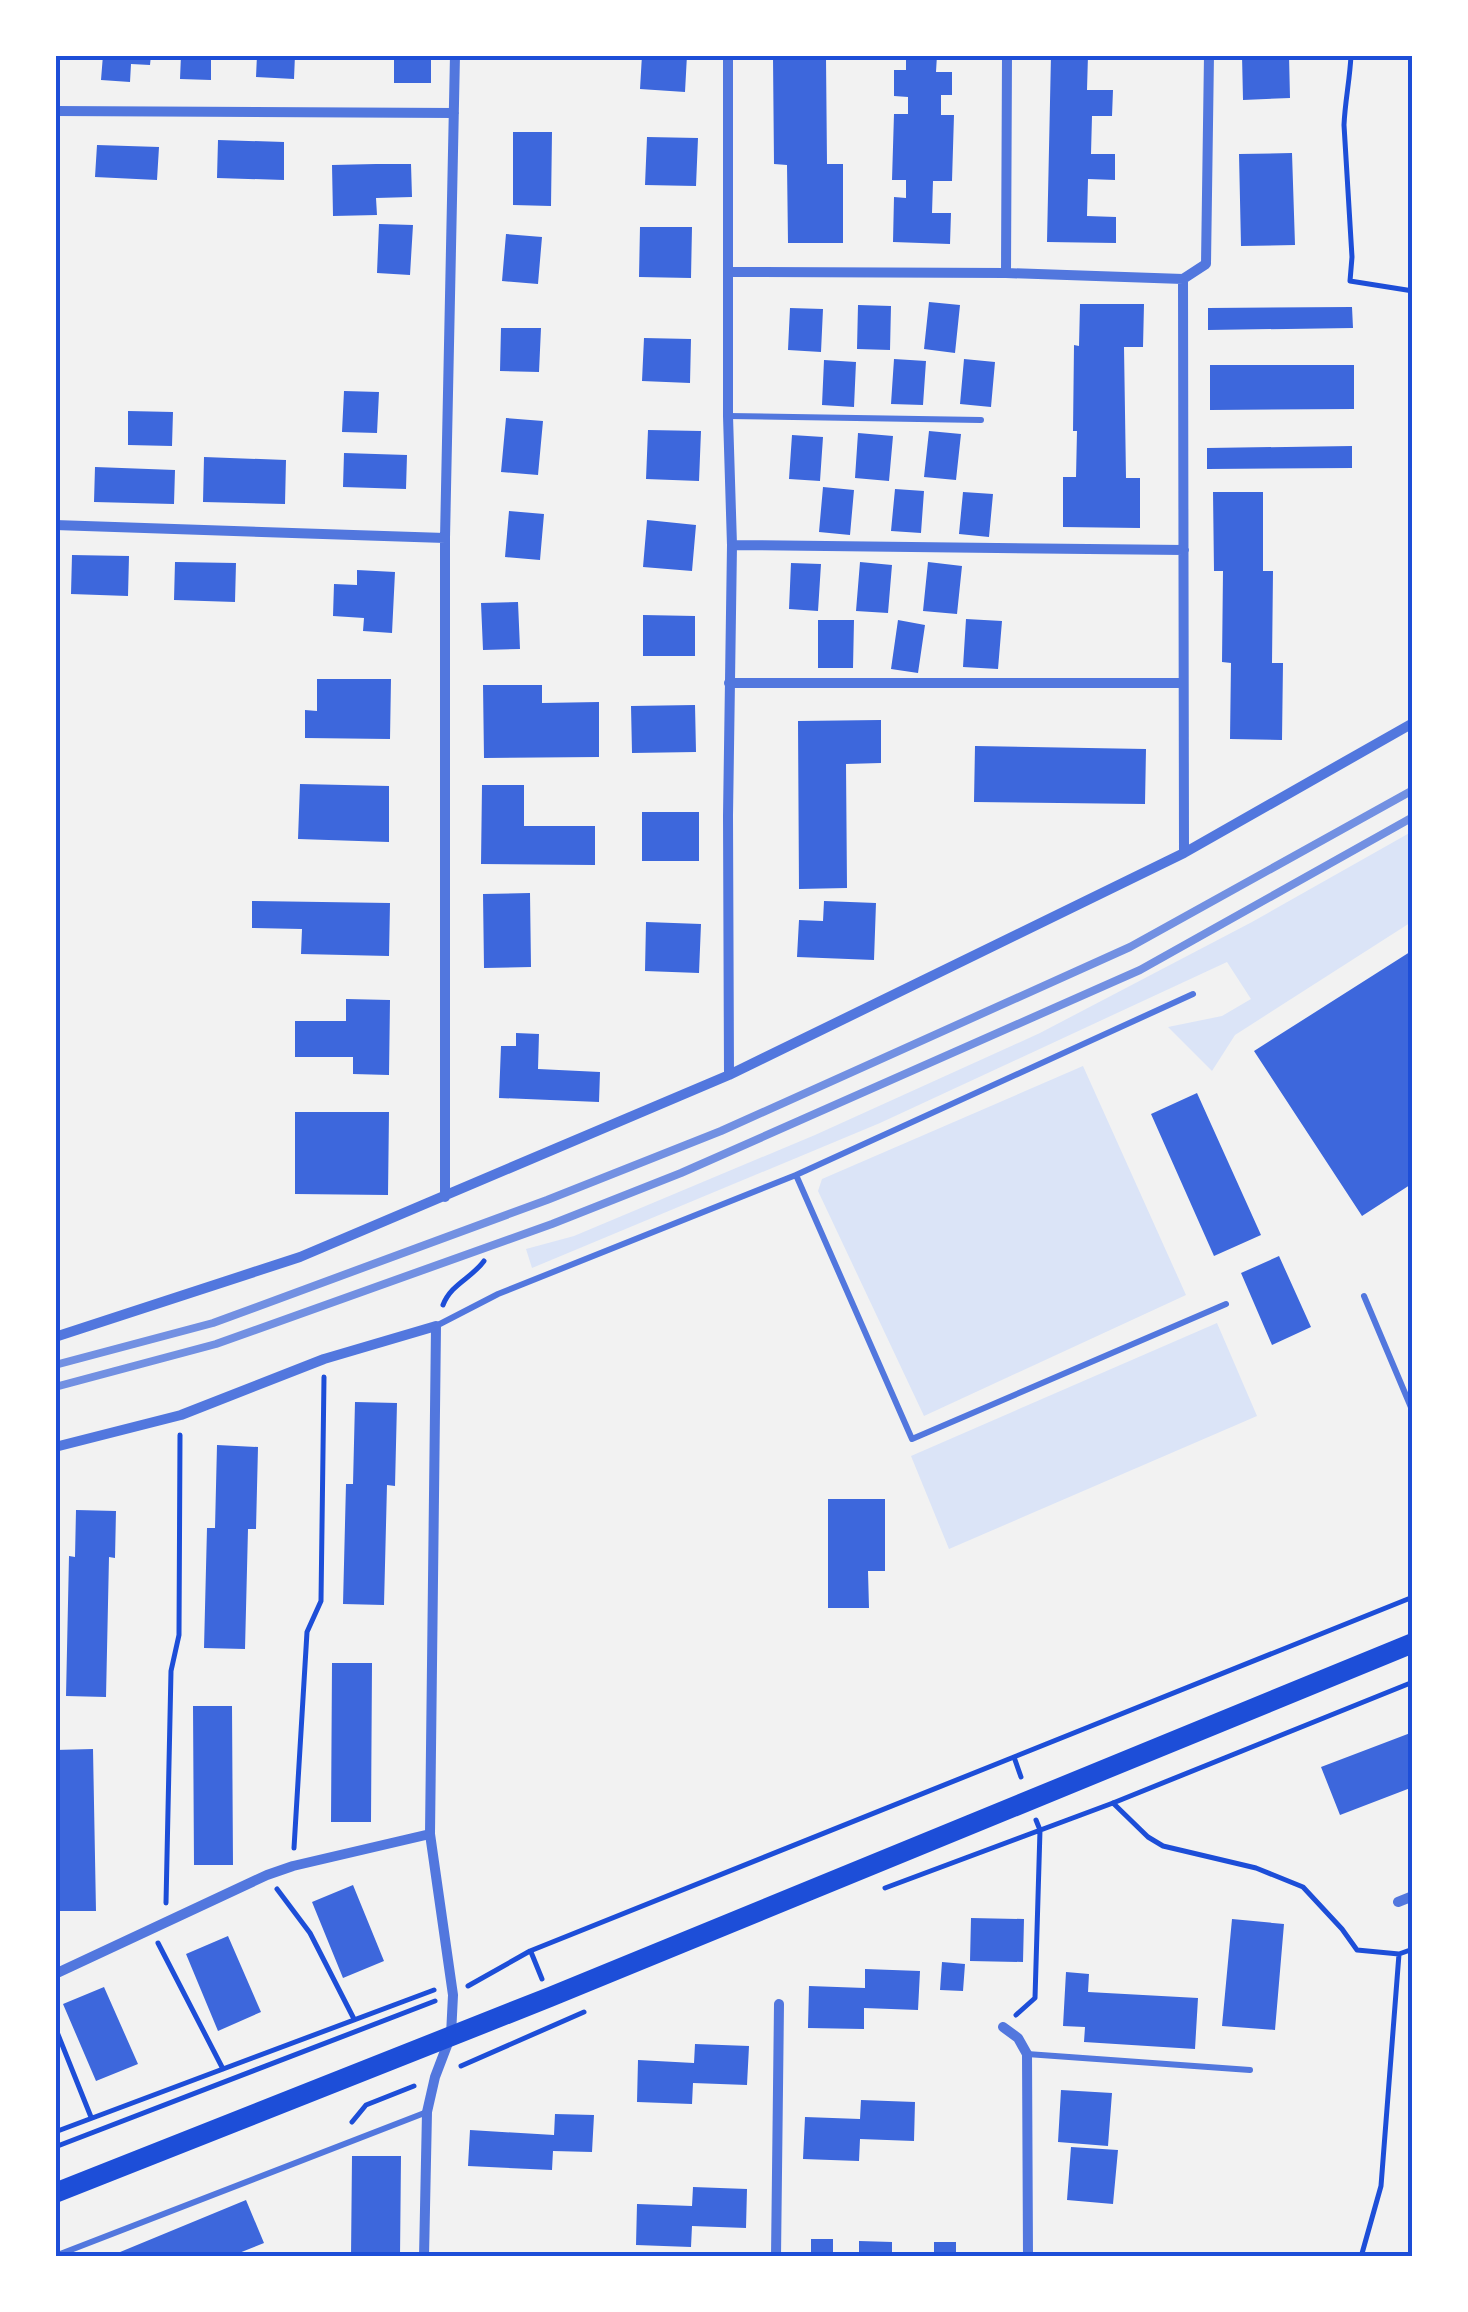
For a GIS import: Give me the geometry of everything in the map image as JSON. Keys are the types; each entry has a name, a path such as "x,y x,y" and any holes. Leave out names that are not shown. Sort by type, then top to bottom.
{"main road":[{"path":"55,2193 550,1997 1413,1643"}],"street":[{"path":"444,1198 445,538 455,55"},
{"path":"728,55 732,545 729,1076"},
{"path":"1006,55 1006,273"},
{"path":"730,272 1006,273 1182,279 1206,264 1209,55"},
{"path":"55,111 454,113"},
{"path":"1182,279 1184,853"},
{"path":"55,525 445,538"},
{"path":"732,545 1184,550"},
{"path":"729,683 1183,683"},
{"path":"55,1337 300,1257 729,1076 1184,853 1413,722"},
{"path":"55,1447 180,1415 324,1359 436,1326 430,1834 452,1989 451,2035 427,2112 424,2257"},
{"path":"55,1974 267,1875 430,1834"},
{"path":"1398,1902 1413,1896"},
{"path":"776,2257 779,2004"},
{"path":"1003,2027 1018,2038 1027,2054 1028,2257"}],"lane":[{"path":"728,416 981,420"},
{"path":"436,1326 498,1294 796,1175 1194,994"},
{"path":"796,1175 912,1439 1226,1304"},
{"path":"1364,1296 1413,1412"},
{"path":"1027,2054 1250,2070"},
{"path":"55,2256 427,2112"}],"path":[{"path":"1351,55 1350,84 1344,104 1350,281 1413,291"},
{"path":"436,1326 445,1298 462,1280 475,1274 484,1261"},
{"path":"293,1866 307,1632 320,1601 324,1359"},
{"path":"166,1921 171,1671 179,1635 180,1415"},
{"path":"55,2147 452,1989 530,1951 1413,1597"},
{"path":"1040,1830 1413,1682"},
{"path":"1003,2027 1035,1998 1040,1830 1014,1757"},
{"path":"1114,1802 1162,1846 1256,1868 1303,1887 1357,1950 1399,1954 1413,1949"},
{"path":"267,1875 310,1932 354,2019"},
{"path":"152,1930 223,2069"},
{"path":"1361,2257 1380,2186 1399,1954"},
{"path":"55,2132 354,2019 452,1989"},
{"path":"55,2027 92,2118"}],"shaded area":[{"path":"1413,831 1413,921 1235,1035 1212,1071 1168,1027 1222,1016 1251,999 1227,962 880,1123 532,1268 526,1249 574,1236 815,1135 1040,1033 1252,922"},
{"path":"1083,1066 1186,1295 924,1416 818,1191 822,1179"},
{"path":"1217,1323 1257,1416 949,1549 911,1456"}],"building":[{"path":"103,55 151,55 150,65 131,64 130,82 101,80"},
{"path":"181,55 211,55 211,80 180,79"},
{"path":"257,55 295,55 294,79 256,77"},
{"path":"394,55 431,55 431,83 394,83"},
{"path":"642,55 687,55 685,92 640,89"},
{"path":"906,55 937,55 936,72 952,72 952,95 941,95 941,115 954,115 952,181 933,181 932,213 951,213 950,244 893,242 894,197 906,198 906,180 892,180 894,114 908,114 908,97 894,96 894,70 906,70"},
{"path":"1051,55 1088,55 1087,90 1113,90 1112,116 1092,116 1091,154 1115,154 1115,180 1088,179 1087,216 1116,217 1116,243 1047,242"},
{"path":"1242,55 1289,55 1290,98 1243,100"},
{"path":"773,58 826,58 827,164 843,164 843,243 788,243 787,165 774,164"},
{"path":"513,132 552,132 551,206 513,205"},
{"path":"647,137 698,138 696,186 645,185"},
{"path":"218,140 284,142 284,180 217,178"},
{"path":"97,145 159,147 157,180 95,177"},
{"path":"1292,153 1295,245 1241,246 1239,154"},
{"path":"411,164 412,197 376,198 377,215 333,216 332,165"},
{"path":"379,224 413,225 410,275 377,273"},
{"path":"640,227 692,227 691,278 639,277"},
{"path":"506,234 542,237 538,284 502,281"},
{"path":"929,302 960,305 955,353 924,349"},
{"path":"1080,304 1144,304 1143,347 1124,347 1126,478 1140,478 1140,528 1063,527 1063,477 1076,477 1074,345 1079,346"},
{"path":"858,305 891,306 890,350 857,349"},
{"path":"1352,307 1353,328 1208,330 1208,308"},
{"path":"790,308 823,309 821,352 788,350"},
{"path":"501,328 541,328 539,372 500,371"},
{"path":"644,338 691,339 690,383 642,381"},
{"path":"894,359 926,361 923,405 891,404"},
{"path":"964,359 995,362 991,407 960,404"},
{"path":"824,360 856,362 854,407 822,405"},
{"path":"1210,365 1354,365 1354,409 1210,410"},
{"path":"344,391 379,392 377,433 342,432"},
{"path":"128,411 173,412 172,446 128,445"},
{"path":"506,418 543,421 538,475 501,472"},
{"path":"648,430 701,431 699,481 646,479"},
{"path":"929,431 961,434 956,480 924,477"},
{"path":"858,433 893,436 889,481 855,478"},
{"path":"792,435 823,437 820,481 789,479"},
{"path":"1352,446 1352,468 1207,469 1207,448"},
{"path":"344,453 407,455 406,489 343,487"},
{"path":"204,457 286,460 285,504 203,502"},
{"path":"95,467 175,470 174,504 94,502"},
{"path":"823,487 854,490 850,535 819,532"},
{"path":"895,489 924,491 921,533 891,531"},
{"path":"963,492 993,494 989,537 959,534"},
{"path":"1213,492 1263,492 1263,571 1273,571 1272,663 1283,663 1282,740 1230,739 1231,663 1222,662 1223,571 1214,571"},
{"path":"509,511 544,514 540,560 505,557"},
{"path":"647,520 696,525 692,571 643,567"},
{"path":"72,555 129,556 128,596 71,594"},
{"path":"175,562 236,563 235,602 174,600"},
{"path":"860,562 892,565 888,613 856,611"},
{"path":"928,562 962,566 957,614 923,611"},
{"path":"791,563 821,564 818,611 789,609"},
{"path":"357,570 395,572 392,633 363,631 364,618 333,616 334,584 357,585"},
{"path":"518,602 520,649 483,650 481,603"},
{"path":"643,615 695,616 695,656 643,656"},
{"path":"966,619 1002,621 998,669 963,667"},
{"path":"818,620 854,620 853,668 818,668"},
{"path":"898,620 925,625 918,673 891,669"},
{"path":"317,679 391,679 390,739 305,738 305,710 317,711"},
{"path":"483,685 542,685 542,703 599,702 599,757 484,758"},
{"path":"695,705 696,752 632,753 631,706"},
{"path":"881,720 881,763 846,764 847,888 799,889 798,721"},
{"path":"975,746 1146,749 1145,804 974,802"},
{"path":"300,784 389,786 389,842 298,839"},
{"path":"482,785 524,785 524,826 595,826 595,865 481,864"},
{"path":"642,812 699,812 699,861 642,861"},
{"path":"530,893 531,967 484,968 483,894"},
{"path":"252,901 390,903 389,956 301,954 302,929 252,928"},
{"path":"824,901 876,903 874,960 797,957 799,920 823,921"},
{"path":"646,922 701,924 699,973 645,971"},
{"path":"1413,950 1413,1183 1362,1216 1254,1051"},
{"path":"346,999 390,1000 389,1075 353,1074 353,1057 295,1057 295,1021 346,1021"},
{"path":"516,1033 539,1034 538,1069 600,1072 599,1102 499,1098 501,1046 516,1046"},
{"path":"1197,1093 1261,1235 1214,1256 1151,1114"},
{"path":"295,1112 389,1112 388,1195 295,1194"},
{"path":"1279,1256 1311,1327 1272,1345 1241,1273"},
{"path":"355,1402 397,1403 395,1486 387,1485 384,1605 343,1604 346,1484 353,1484"},
{"path":"217,1445 258,1447 256,1529 248,1529 245,1649 204,1648 207,1528 215,1528"},
{"path":"828,1499 885,1499 885,1571 868,1571 869,1608 828,1608"},
{"path":"76,1510 116,1511 115,1558 109,1557 106,1697 66,1696 69,1556 75,1557"},
{"path":"332,1663 372,1663 371,1822 331,1822"},
{"path":"193,1706 232,1706 233,1865 194,1865"},
{"path":"1413,1732 1413,1787 1340,1815 1321,1767"},
{"path":"93,1749 96,1911 55,1911 55,1750"},
{"path":"353,1885 384,1961 343,1978 312,1902"},
{"path":"971,1918 1024,1919 1023,1962 970,1961"},
{"path":"1232,1919 1284,1924 1275,2030 1222,2026"},
{"path":"228,1936 261,2012 218,2031 186,1954"},
{"path":"942,1962 965,1964 963,1991 940,1990"},
{"path":"865,1969 920,1971 918,2010 864,2008 864,2029 808,2028 809,1986 865,1988"},
{"path":"1066,1972 1089,1974 1088,1992 1198,1998 1195,2049 1084,2042 1085,2027 1063,2026"},
{"path":"104,1987 138,2064 96,2081 63,2004"},
{"path":"695,2044 749,2046 747,2085 693,2083 692,2104 637,2102 638,2060 694,2063"},
{"path":"1061,2090 1112,2093 1108,2146 1058,2142"},
{"path":"861,2100 915,2102 914,2141 860,2139 859,2161 803,2159 805,2117 860,2119"},
{"path":"555,2114 594,2115 592,2152 553,2151 552,2170 468,2166 470,2130 554,2135"},
{"path":"1071,2147 1118,2150 1113,2204 1067,2200"},
{"path":"352,2156 401,2156 400,2257 351,2257"},
{"path":"693,2187 747,2189 746,2228 692,2226 691,2247 636,2245 637,2204 692,2206"},
{"path":"246,2200 264,2243 229,2257 108,2257"},
{"path":"811,2239 833,2239 833,2257 811,2257"},
{"path":"859,2241 892,2242 892,2257 859,2257"},
{"path":"934,2242 956,2242 956,2257 934,2257"}],"railway":[{"path":"55,1365 213,1323 547,1200 721,1131 1130,947 1413,790"},
{"path":"55,1387 216,1344 552,1224 681,1173 1140,970 1413,817"}]}
